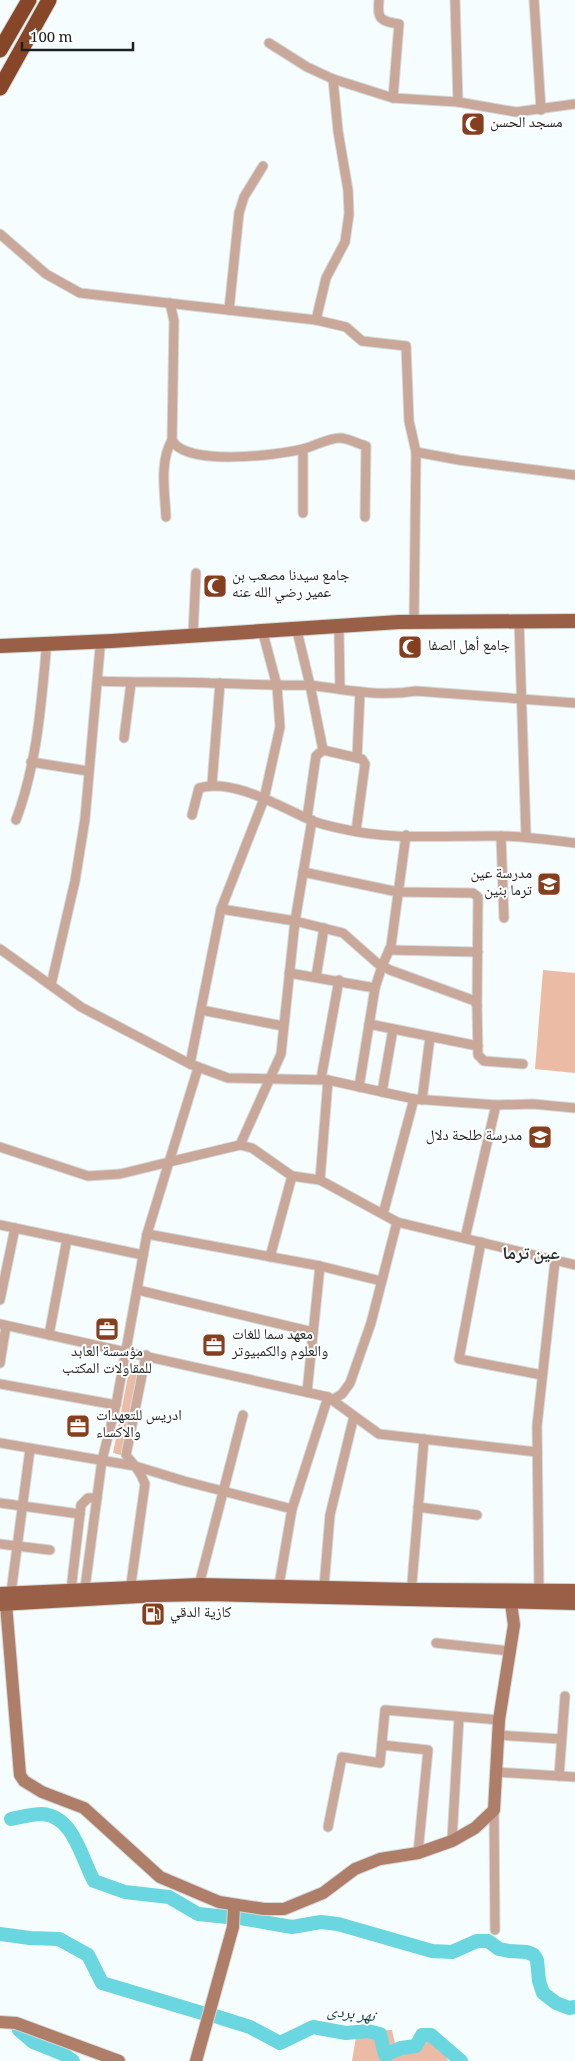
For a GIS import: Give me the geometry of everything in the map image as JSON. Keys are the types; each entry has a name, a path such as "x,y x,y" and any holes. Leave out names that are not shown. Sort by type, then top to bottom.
{"highway":[{"path":"0,50 29,0"},
{"path":"0,88 49,0"}],"main road":[{"path":"0,653 46,652 339,632 575,621"},
{"path":"0,646 414,622 575,628"},
{"path":"4,1599 130,1592 199,1585 278,1591 511,1597 575,1603"},
{"path":"130,1592 208,1594 324,1587 411,1595"},
{"path":"4,1599 71,1590 83,1594"},
{"path":"511,1597 539,1591 575,1591"}],"street":[{"path":"379,0 378,15 380,19 399,24 393,98"},
{"path":"455,0 458,102"},
{"path":"534,0 541,110"},
{"path":"269,43 307,67 333,79 393,98 458,102 516,112 575,104"},
{"path":"316,320 326,278 345,242 349,214 348,190 338,131 333,79"},
{"path":"229,310 239,213 244,196 263,166"},
{"path":"0,234 46,274 80,293 316,320 346,327 362,341 406,346 409,420 416,452 414,622"},
{"path":"170,303 174,321 172,440 175,446 185,452 240,458 303,449 341,438 366,446 365,516"},
{"path":"166,517 164,465 168,447 172,440"},
{"path":"303,449 303,513"},
{"path":"416,452 459,460 575,475"},
{"path":"193,634 196,573"},
{"path":"519,625 526,836"},
{"path":"339,632 340,689"},
{"path":"298,635 324,750"},
{"path":"83,1594 102,1460 116,1406 127,1351 147,1234 169,1162 194,1066 201,1010 221,909 264,799 280,727 277,686 264,637"},
{"path":"50,985 75,881 85,819 100,648"},
{"path":"16,820 24,797 40,721 46,652"},
{"path":"98,681 277,686 310,685 360,692 398,694 416,691 575,703"},
{"path":"124,738 131,683"},
{"path":"212,784 220,683"},
{"path":"357,758 360,692"},
{"path":"324,750 362,759 365,764 356,831"},
{"path":"240,1145 281,1054 295,921 303,872 316,756 324,750"},
{"path":"32,762 88,771"},
{"path":"192,815 199,788 212,784 240,790 309,819 377,835 526,836 575,843"},
{"path":"359,1087 375,988 389,950 406,836"},
{"path":"501,836 504,918"},
{"path":"303,872 398,892 473,893 478,897 478,1055 484,1061 523,1064"},
{"path":"221,909 295,921 343,933 382,966 421,983 475,1001 478,1006"},
{"path":"316,977 324,928"},
{"path":"0,949 81,1006 194,1066 228,1078 324,1080 418,1100 496,1105 533,1104 575,1108"},
{"path":"389,950 478,952"},
{"path":"289,974 339,980 375,988"},
{"path":"320,1180 324,1080 339,980"},
{"path":"201,1010 283,1026"},
{"path":"369,1024 478,1046"},
{"path":"382,1092 393,1029"},
{"path":"383,1214 418,1100 430,1036"},
{"path":"465,1238 496,1105"},
{"path":"0,1147 88,1176 120,1174 240,1145 252,1148 292,1176 320,1180 397,1222 575,1265"},
{"path":"270,1257 292,1176"},
{"path":"330,1398 342,1394 350,1383 371,1323 397,1222"},
{"path":"0,1225 144,1255"},
{"path":"0,1300 15,1228"},
{"path":"147,1234 320,1266 381,1281"},
{"path":"49,1335 67,1239"},
{"path":"481,1242 459,1359 542,1375"},
{"path":"539,1591 537,1426 555,1261"},
{"path":"308,1392 320,1266"},
{"path":"138,1290 313,1332"},
{"path":"0,1363 3,1325 146,1355 330,1398 379,1434 537,1452"},
{"path":"130,1592 145,1484 142,1475 126,1455 146,1355"},
{"path":"0,1384 116,1406"},
{"path":"278,1591 292,1508 330,1398"},
{"path":"199,1585 244,1416"},
{"path":"324,1587 330,1515 354,1416"},
{"path":"411,1595 424,1439"},
{"path":"0,1444 135,1466 223,1492 292,1508"},
{"path":"30,1448 16,1546 4,1599 20,1775 24,1781 42,1792 84,1808 160,1877 219,1902 234,1906 284,1909 323,1893 355,1869 380,1859 418,1853 452,1841 475,1828 494,1810"},
{"path":"71,1590 81,1505 86,1500 97,1498"},
{"path":"0,1503 80,1514"},
{"path":"418,1507 477,1514"},
{"path":"0,1544 50,1550"},
{"path":"495,1930 495,1772 498,1720 514,1620 511,1597"},
{"path":"436,1644 510,1651"},
{"path":"559,1776 565,1696"},
{"path":"328,1827 342,1757 380,1763 385,1710 498,1720"},
{"path":"452,1841 459,1717"},
{"path":"497,1735 561,1739"},
{"path":"382,1745 428,1750 418,1853"},
{"path":"495,1772 575,1777"},
{"path":"198,2059 233,1927 234,1906"},
{"path":"0,2022 16,2024 119,2061"}],"shaded area":[{"path":"543,970 575,973 575,1073 535,1069"},
{"path":"130,1366 138,1368 121,1455 113,1453"},
{"path":"392,2030 397,2052 439,2035 448,2061 352,2061 357,2031"}],"waterway":[{"path":"11,1819 42,1814 62,1822 75,1840 94,1881 125,1892 169,1897 198,1914 227,1917"},
{"path":"240,1918 292,1927 321,1922 338,1924 432,1951 452,1952 477,1941 488,1941 499,1949 527,1952 534,1955 537,1960 539,1981 543,1993 556,2003 569,2008 575,2007"},
{"name":"نهر بردى","path":"0,1934 59,1939 88,1955 102,1983 202,2013"},
{"name":"نهر بردى","path":"215,2016 250,2027 280,2043 313,2027 346,2033 368,2031 380,2034 385,2055 401,2048 416,2046 422,2035 431,2035 461,2061"},
{"name":"نهر بردى","path":"19,2030 33,2042 63,2054 73,2061"}],"place":[{"name":"مسجد الحسن","path":"473,124"},
{"name":"جامع سيدنا مصعب بن عمير رضي الله عنه","path":"215,586"},
{"name":"جامع أهل الصفا","path":"410,647"},
{"name":"مدرسة عين ترما بنين","path":"549,884"},
{"name":"مدرسة طلحة دلال","path":"540,1137"},
{"name":"مؤسسة العابد للمقاولات المكتب","path":"107,1329"},
{"name":"معهد سما للغات والعلوم والكمبيوتر","path":"214,1345"},
{"name":"ادريس للتعهدات والاكساء","path":"78,1426"},
{"name":"كازية الدقي","path":"153,1614"}],"district":[{"name":"عين ترما","path":"531,1255"}]}
